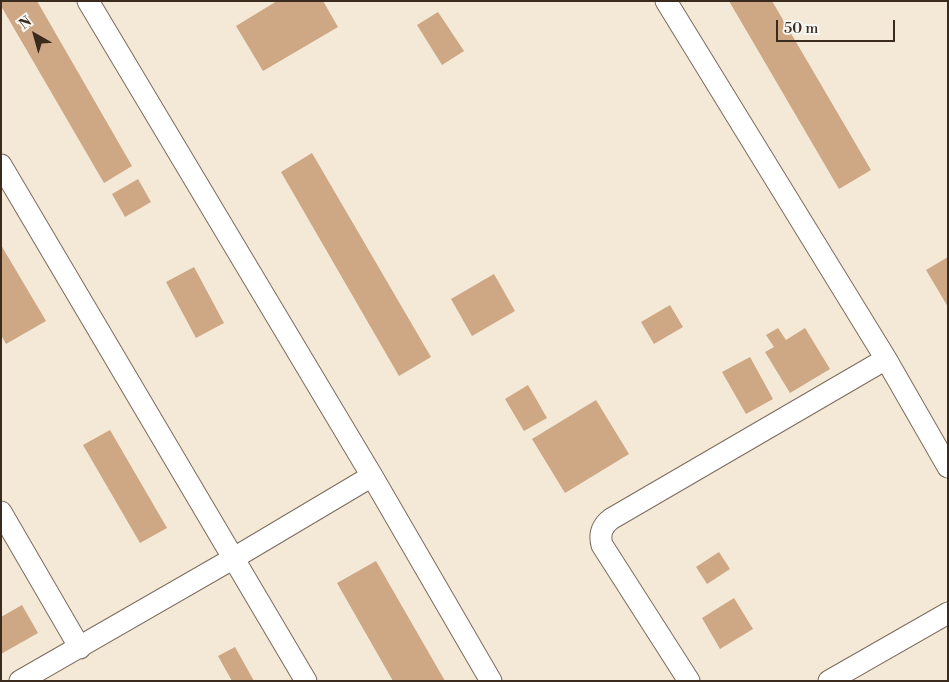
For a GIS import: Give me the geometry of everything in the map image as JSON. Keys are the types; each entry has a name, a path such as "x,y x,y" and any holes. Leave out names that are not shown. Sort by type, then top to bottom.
{"street":[{"path":"88,1 372,476 491,681"},
{"path":"666,1 886,359 948,466"},
{"path":"1,165 306,681"},
{"path":"689,681 602,545 600,538 601,530 605,524 886,359"},
{"path":"20,681 80,648 372,476"},
{"path":"1,512 80,648"},
{"path":"829,681 948,613"}],"building":[{"path":"1,1 37,1 132,166 104,183 1,6"},
{"path":"277,1 323,1 338,27 263,71 236,26"},
{"path":"729,1 772,1 871,170 839,189"},
{"path":"438,12 464,51 442,65 417,25"},
{"path":"312,153 431,357 399,376 281,172"},
{"path":"138,179 151,202 125,217 112,194"},
{"path":"1,245 46,321 6,344 1,335"},
{"path":"948,257 948,307 926,270"},
{"path":"194,267 224,323 196,338 166,282"},
{"path":"494,274 515,311 472,336 451,299"},
{"path":"670,305 683,327 654,344 641,322"},
{"path":"778,328 786,340 805,328 830,369 790,393 765,352 774,347 766,335"},
{"path":"750,357 773,399 746,414 722,372"},
{"path":"528,385 547,418 524,431 505,399"},
{"path":"596,400 629,454 565,493 532,439"},
{"path":"110,430 167,528 140,543 83,445"},
{"path":"719,552 730,569 707,584 696,567"},
{"path":"376,561 445,681 393,681 337,583"},
{"path":"734,598 753,629 720,649 702,618"},
{"path":"22,605 38,633 1,654 1,617"},
{"path":"235,647 254,681 232,681 218,656"}]}
